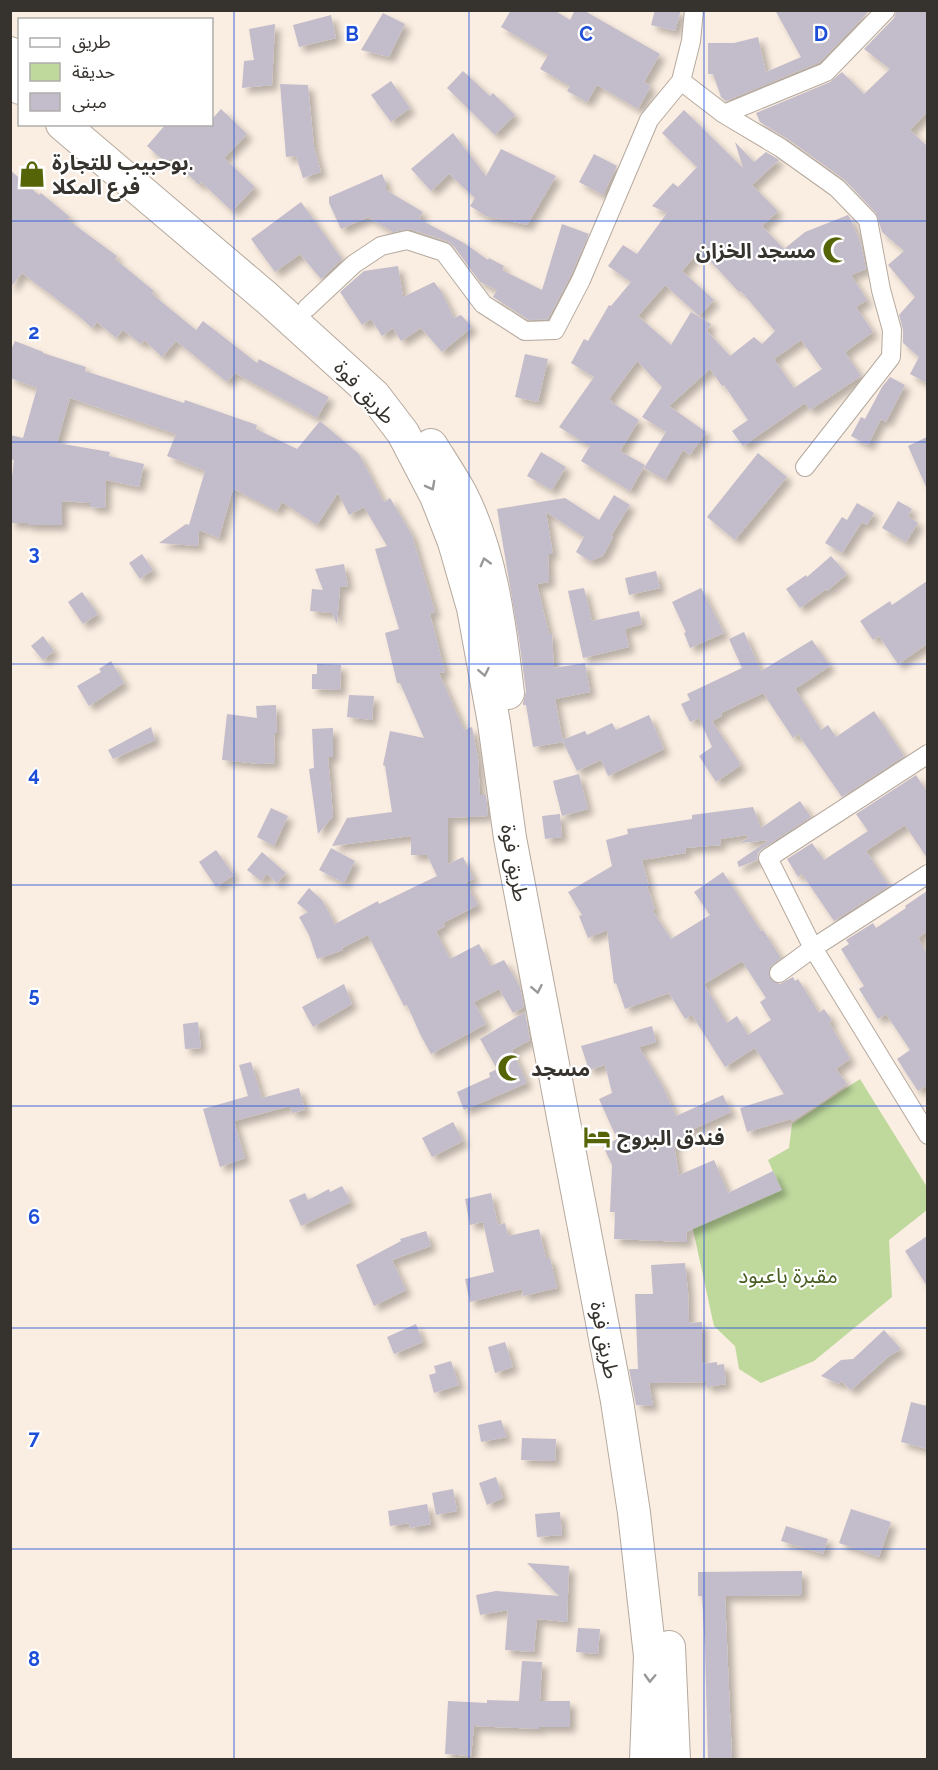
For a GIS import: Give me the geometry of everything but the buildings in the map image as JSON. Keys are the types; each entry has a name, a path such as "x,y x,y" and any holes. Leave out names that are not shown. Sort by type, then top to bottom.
{"highway":[{"name":"طريق فوة","path":"64,126 267,298 374,394 403,433 436,496 454,542 484,604 526,837 568,1033 649,1504 670,1651 674,1760"},
{"name":"طريق فوة","path":"95,126 307,308 391,388 416,421 461,494 479,538 494,723 510,838 617,1401 634,1513 651,1656 646,1760"}],"street":[{"path":"307,308 363,258 381,246 407,240 444,252 483,304 525,331 555,330 581,280 649,120 681,81 691,41 694,10"},
{"path":"724,114 826,72 886,10"},
{"path":"681,81 724,114 781,148 837,188 868,220 881,290 892,330 891,357 805,467"},
{"path":"927,754 768,858 813,948 927,1135"},
{"path":"779,974 813,948 927,874"}],"green space":[{"name":"مقبرة باعبود","path":"860,1079 927,1187 927,1210 889,1240 892,1297 814,1361 761,1383 739,1369 735,1346 714,1326 692,1225 780,1188 768,1160 789,1148 792,1124"}],"place":[{"name":"بوحبيب للتجارة. فرع المكلا","path":"32,174"},
{"name":"مسجد الخزان","path":"836,250"},
{"name":"مسجد","path":"511,1068"},
{"name":"فندق البروج","path":"597,1137"}]}
